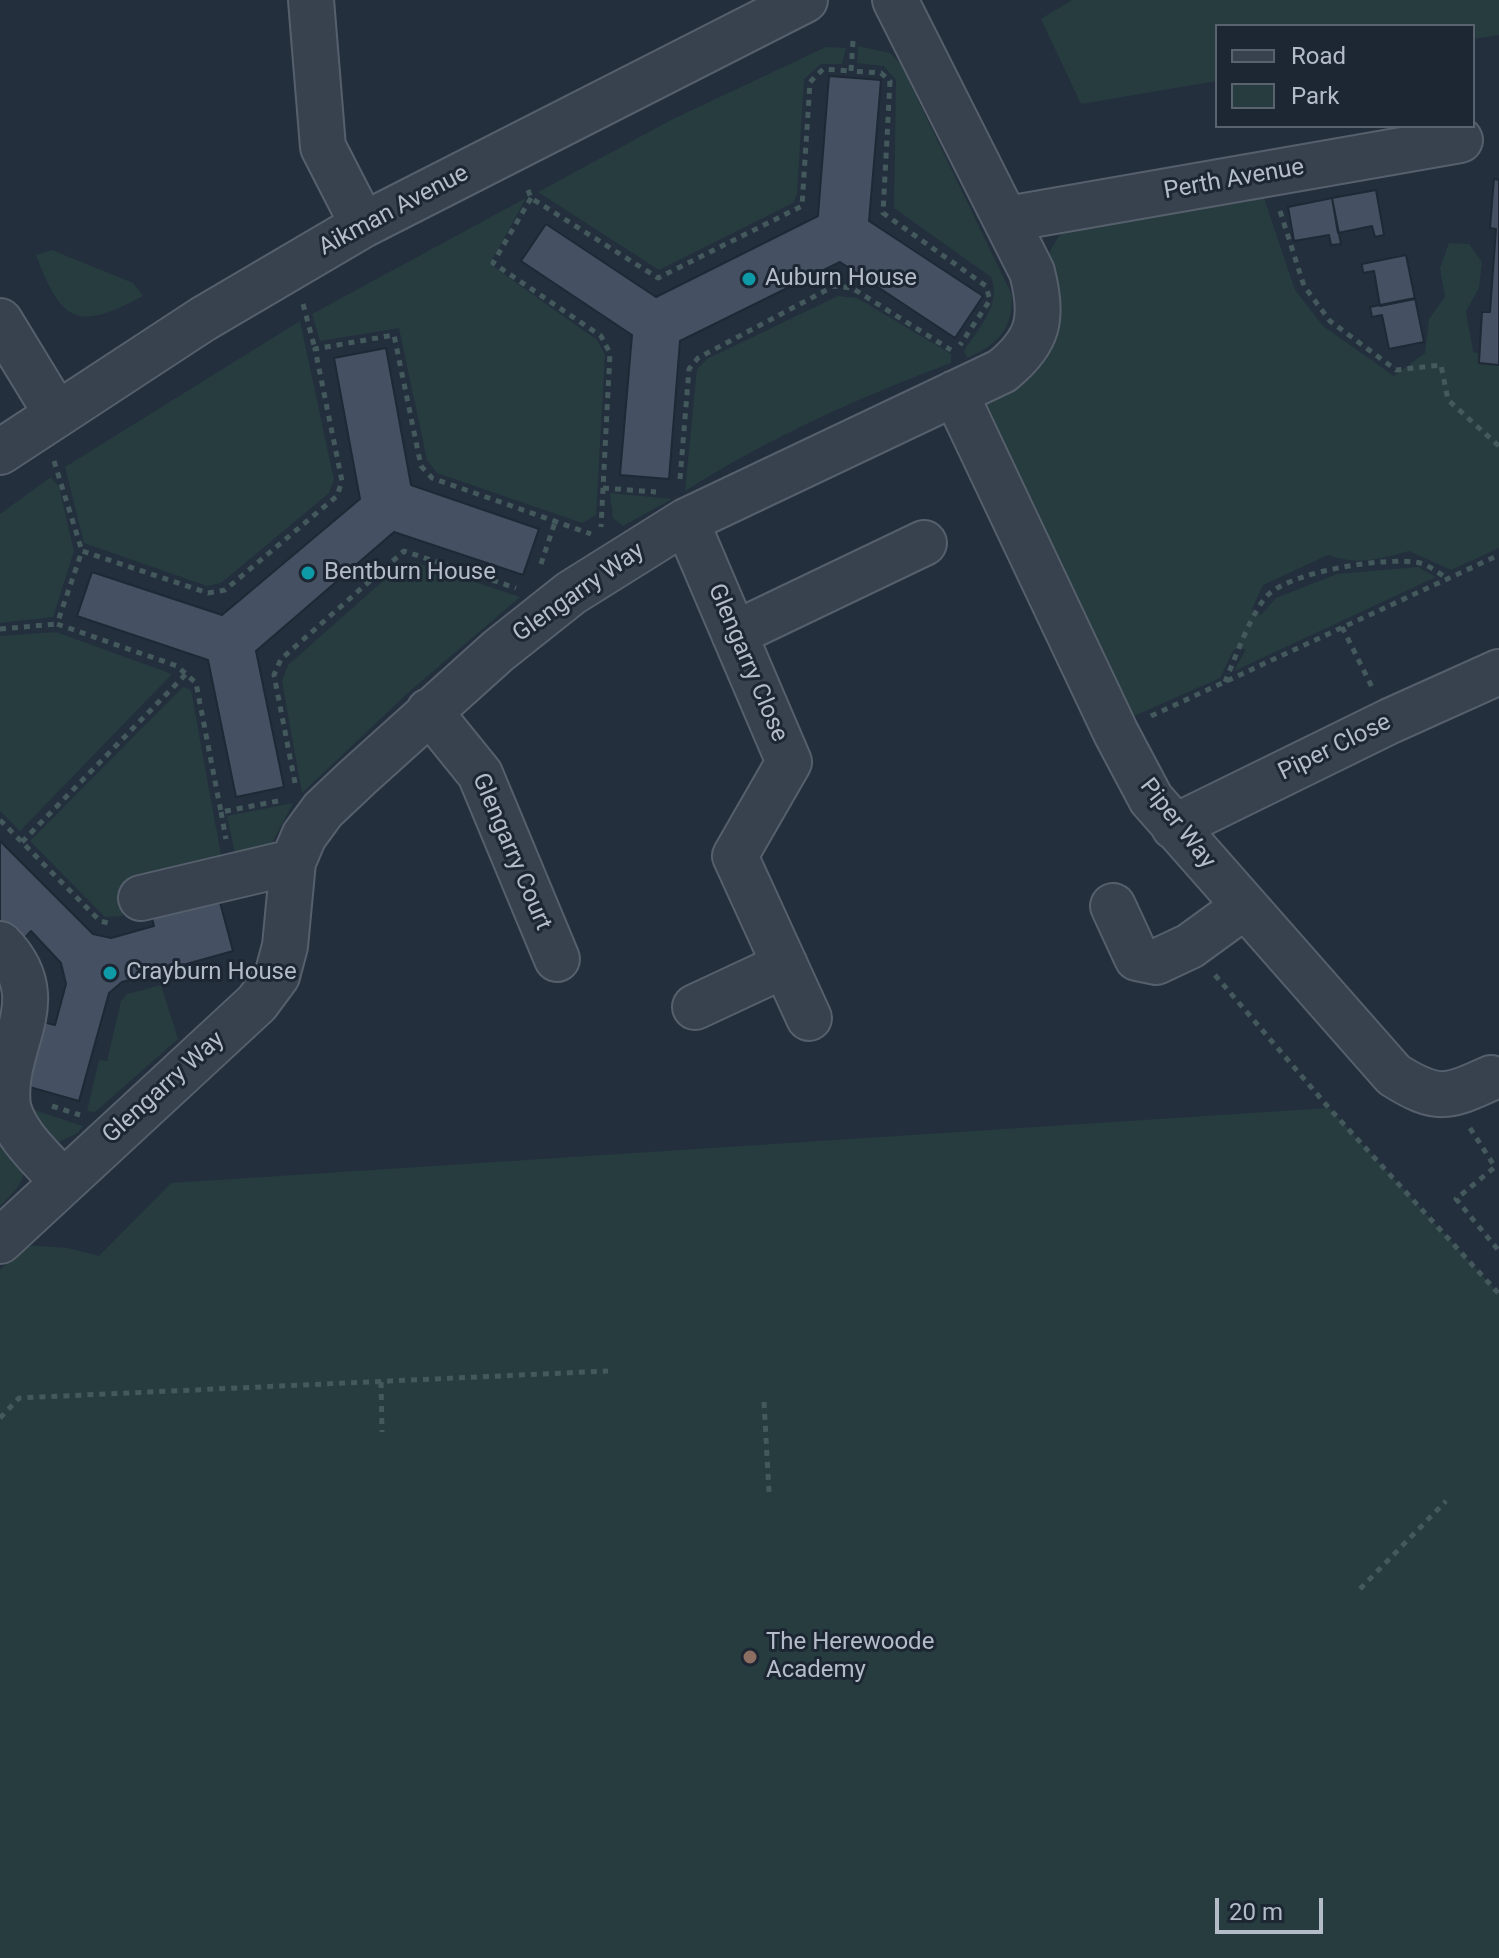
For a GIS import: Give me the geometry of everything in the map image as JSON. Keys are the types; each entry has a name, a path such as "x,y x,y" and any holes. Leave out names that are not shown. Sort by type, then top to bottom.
{"street":[{"path":"311,0 323,147 363,225"},
{"name":"Aikman Avenue","path":"0,452 203,319 363,225 805,0"},
{"name":"Glengarry Way","path":"0,1241 257,1003 277,976 285,946 293,862 304,836 323,810 429,711 676,503 956,369 1014,361 1026,352 1036,329 1039,301 1032,272 1008,219 895,0"},
{"name":"Perth Avenue","path":"1008,219 1460,140"},
{"path":"0,321 46,420"},
{"name":"Piper Way","path":"956,369 1116,733 1151,799 1394,1075 1423,1094 1473,1086"},
{"name":"Glengarry Close","path":"676,503 789,762 735,856 809,1018"},
{"path":"734,634 924,543"},
{"name":"Piper Close","path":"1174,827 1390,721 1499,672"},
{"name":"Glengarry Court","path":"429,711 480,774 557,959"},
{"path":"141,898 293,862"},
{"path":"1113,906 1137,958 1156,962 1190,946 1245,906"},
{"path":"0,944 23,973 25,996 4,1081 9,1110 18,1132 62,1181"},
{"path":"695,1007 785,965"}],"path":[{"path":"851,71 853,41"},
{"path":"528,190 531,198 658,278 802,206 810,82 823,69 881,73 890,81 883,213 986,286 990,300 956,369 852,288 834,286 698,358 689,369 676,503 603,488"},
{"path":"1269,174 1304,286 1330,321 1396,370 1441,365 1448,400 1499,446"},
{"path":"82,551 208,593 225,590 337,496 342,481 315,349 394,335 421,466 432,478 601,538 610,353 601,336 493,263 531,198"},
{"path":"46,420 82,551 57,624"},
{"path":"536,579 555,522"},
{"path":"298,798 274,675 281,659 404,551 517,588"},
{"path":"1116,733 1499,555"},
{"path":"1225,682 1247,630 1269,593 1327,569 1404,561 1423,563 1447,579"},
{"path":"0,629 57,624 177,666 196,683 221,812 282,801"},
{"path":"1342,627 1390,721"},
{"path":"22,842 186,674"},
{"path":"0,820 100,921 114,924 143,915 141,898"},
{"path":"1190,946 1329,1108 1499,1294"},
{"path":"1473,1086 1475,1140 1495,1167 1456,1199 1499,1251"},
{"path":"0,1418 19,1398 608,1371"},
{"path":"381,1382 382,1432"},
{"path":"764,1402 769,1492"},
{"path":"1360,1589 1446,1501"}],"green space":[{"path":"1072,0 1499,0 1499,35 1475,39 1475,24 1215,24 1215,81 1081,104 1041,19"},
{"path":"858,46 890,53 900,63 1012,295 1010,318 1001,335 987,348 967,358 964,351 991,306 994,287 991,277 894,208 896,80 884,66 857,63"},
{"path":"826,47 846,48 842,64 821,64 804,79 797,194 793,203 659,270 538,192 671,120"},
{"path":"1263,195 1295,290 1323,326 1394,376 1425,353 1429,319 1445,297 1440,268 1449,243 1469,244 1482,262 1479,288 1466,311 1473,352 1479,354 1479,363 1499,365 1499,548 1451,570 1409,551 1358,561 1328,555 1263,585 1252,609 1261,615 1276,598 1337,574 1418,567 1436,577 1234,671 1246,649 1234,649 1220,678 1134,716 976,393 1005,381 1045,259 1061,233"},
{"path":"526,198 490,264 597,340 605,355 596,515 582,523 437,473 427,460 399,328 320,341 312,314"},
{"path":"52,250 133,283 143,296 103,314 87,317 75,314 64,308 55,295 36,255"},
{"path":"838,296 857,298 951,354 951,363 815,420 749,453 685,491 697,369 707,359"},
{"path":"300,321 334,480 329,493 221,583 207,586 84,543 65,467"},
{"path":"51,477 59,487 74,551 53,617 0,623 0,514"},
{"path":"610,493 672,499 623,526 613,518"},
{"path":"415,562 520,597 410,691 302,793 282,681 288,665 401,565"},
{"path":"56,632 172,674 20,831 0,811 0,636"},
{"path":"183,687 191,690 222,861 121,904 123,916 105,917 30,841"},
{"path":"293,803 270,847 237,862 227,816"},
{"path":"161,985 178,1039 95,1112 87,1111 99,1060 107,1061 121,1001 127,994"},
{"path":"19,1105 83,1126 78,1133 54,1144"},
{"name":"The Herewoode Academy","path":"1329,1108 1499,1294 1499,1958 0,1958 0,1270 26,1245 68,1248 99,1256 171,1183"},
{"path":"0,1132 17,1154 24,1170 19,1185 0,1206"}],"building":[{"name":"Auburn House","path":"829,76 881,80 869,221 983,296 955,338 840,262 680,341 669,479 620,475 632,335 521,261 546,224 656,297 818,216"},
{"path":"1494,179 1499,180 1499,365 1479,363 1482,312 1490,312 1496,229 1490,228"},
{"path":"1376,190 1384,235 1375,237 1372,226 1338,233 1332,198"},
{"path":"1332,198 1341,244 1331,245 1329,235 1294,241 1288,207"},
{"path":"1406,255 1415,299 1380,306 1374,271 1363,273 1362,264"},
{"path":"1415,298 1424,342 1389,349 1382,315 1372,317 1370,307"},
{"name":"Bentburn House","path":"386,348 411,485 539,529 523,575 394,532 256,651 284,787 236,797 208,660 77,616 92,572 222,615 360,499 334,358"},
{"name":"Crayburn House","path":"0,841 93,934 111,938 154,926 151,914 218,895 233,951 122,982 109,993 79,1101 26,1086 43,1022 55,1025 66,984 61,963 31,931 21,942 0,920"}],"place":[{"name":"Auburn House","path":"749,279"},
{"name":"Bentburn House","path":"308,573"},
{"name":"Crayburn House","path":"110,973"},
{"name":"The Herewoode Academy","path":"750,1657"}]}
